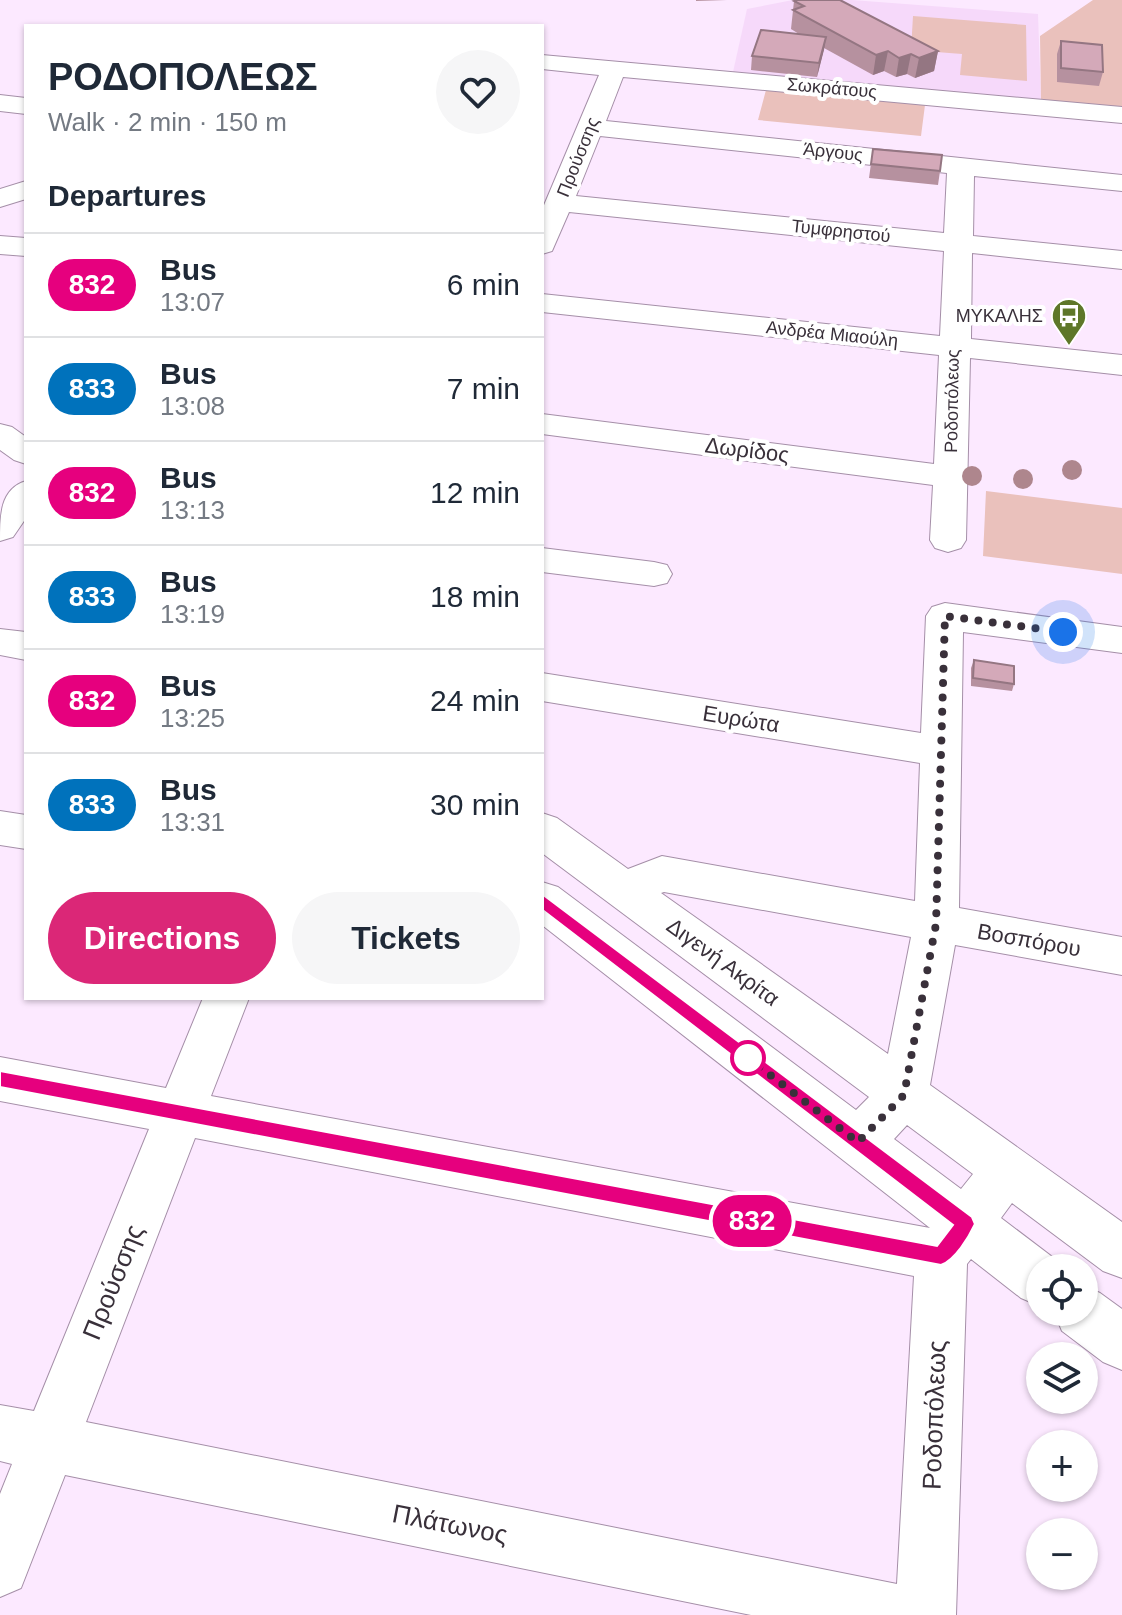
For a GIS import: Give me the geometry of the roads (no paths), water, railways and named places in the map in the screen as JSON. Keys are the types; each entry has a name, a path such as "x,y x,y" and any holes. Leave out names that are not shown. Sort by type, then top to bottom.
{"street":[{"name":"Σωκράτους","path":"544,62 1122,115"},
{"name":"Προύσσης","path":"544,240 614,68"},
{"path":"0,103 24,106"},
{"name":"Άργους","path":"591,127 1122,183"},
{"name":"Ροδοπόλεως","path":"948,540 961,166"},
{"name":"Τυμφρηστού","path":"560,203 1122,260"},
{"path":"0,245 24,247"},
{"name":"Ανδρέα Μιαούλη","path":"544,303 1122,365"},
{"name":"Δωρίδος","path":"544,424 951,477"},
{"path":"0,434 24,452"},
{"path":"544,560 654,574"},
{"path":"858,1142 904,1095 936,924 945,616 1122,640"},
{"path":"0,642 24,646"},
{"name":"Ευρώτα","path":"544,687 941,751"},
{"path":"0,828 24,832"},
{"name":"Διγενή Ακρίτα","path":"544,831 1122,1253"},
{"name":"Βοσπόρου","path":"623,889 662,874 1122,956"},
{"path":"544,902 858,1142 953,1240"},
{"name":"Προύσσης","path":"0,1567 25,1438 180,1113 225,1000"},
{"path":"0,1079 180,1113 953,1240 1026,1274"},
{"path":"953,1240 1007,1169"},
{"name":"Ροδοπόλεως","path":"926,1615 953,1240"},
{"path":"1098,1325 1122,1343"},
{"name":"Πλάτωνος","path":"25,1438 900,1615"}],"place":[{"name":"ΜΥΚΑΛΗΣ","path":"1069,347"}]}
